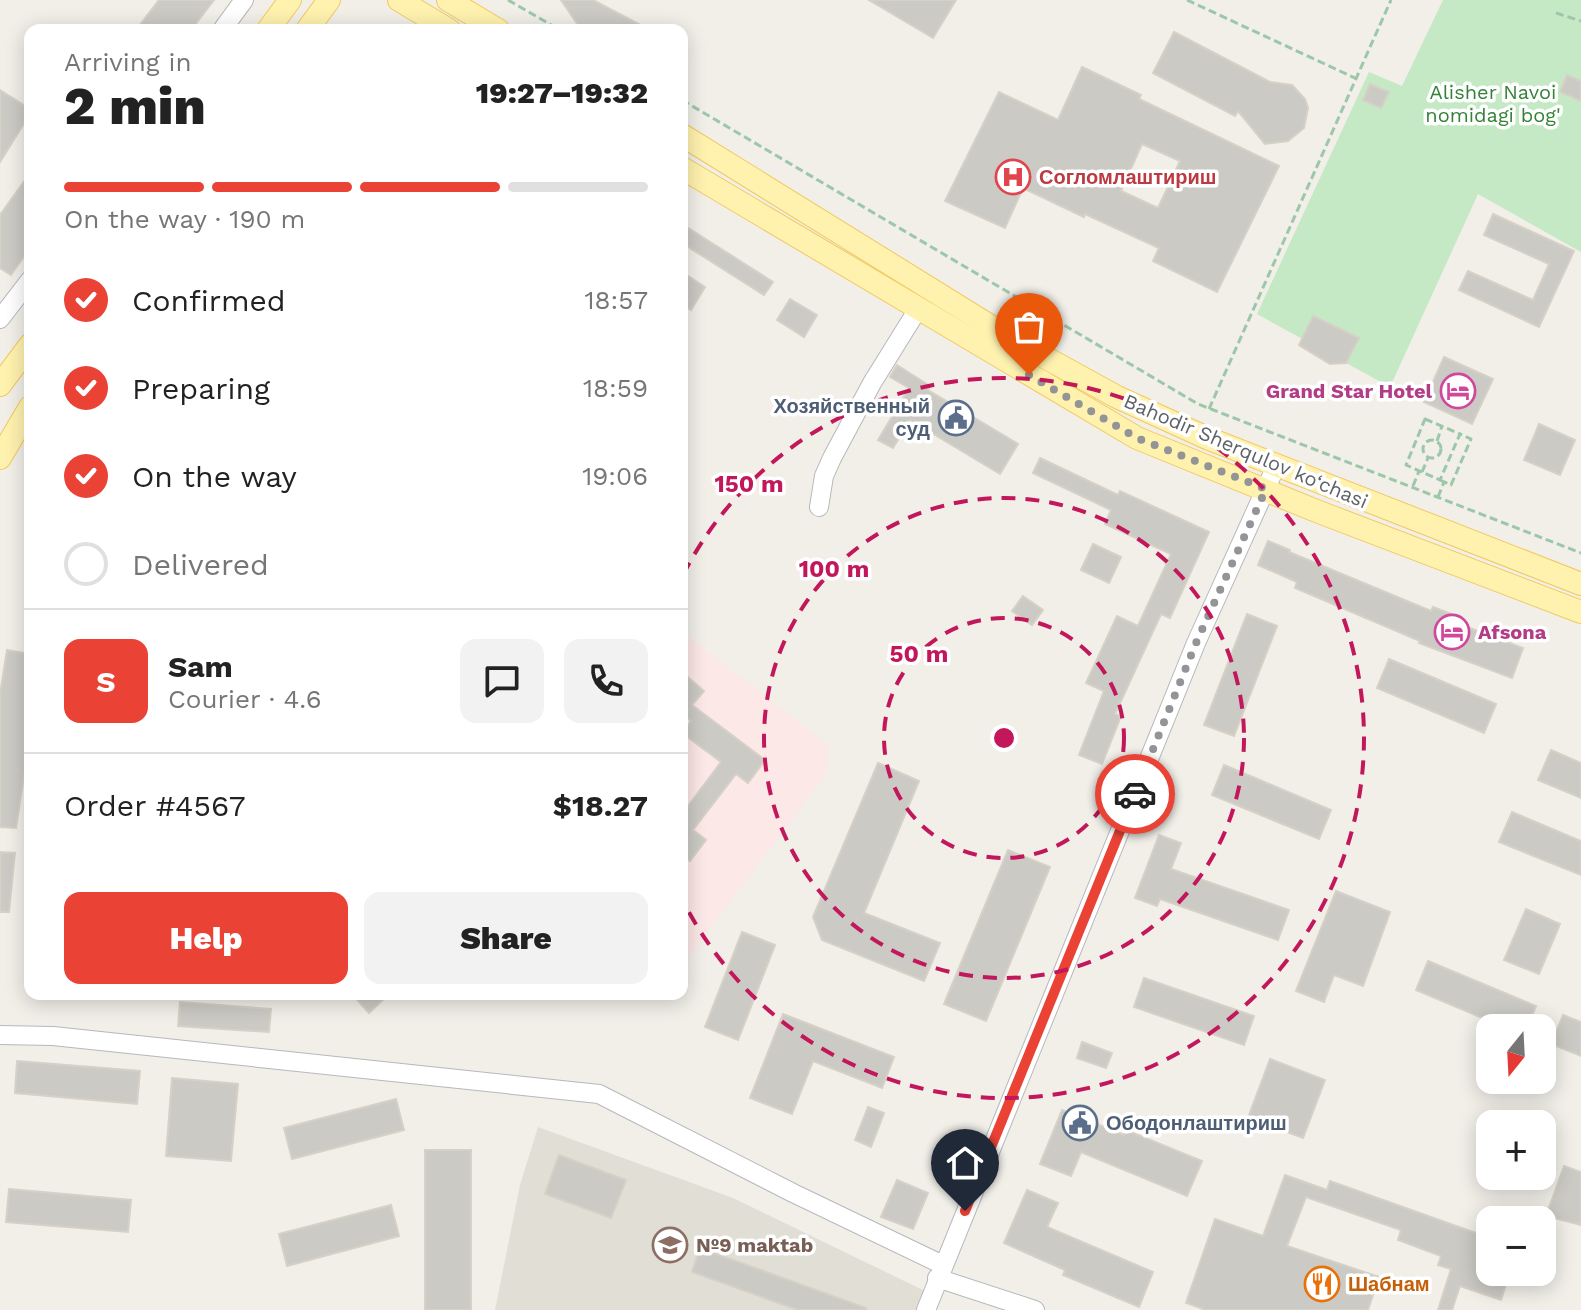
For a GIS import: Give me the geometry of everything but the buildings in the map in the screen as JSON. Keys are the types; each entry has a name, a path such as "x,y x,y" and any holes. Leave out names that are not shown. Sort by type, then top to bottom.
{"main road":[{"path":"272,24 290,0"},
{"path":"311,24 329,0"},
{"path":"399,0 439,24"},
{"path":"448,0 488,24"},
{"name":"Bahodir Sherqulov ko‘chasi","path":"688,139 1008,337 1117,397 1276,466 1581,584"},
{"name":"Bahodir Sherqulov ko‘chasi","path":"688,172 1137,438 1319,512 1581,612"},
{"path":"0,385 24,353"},
{"path":"0,458 24,417"}],"street":[{"path":"226,24 244,0"},
{"path":"0,319 24,288"},
{"path":"819,507 824,476 832,458 872,383 918,309"},
{"path":"926,1310 1196,643 1276,466"},
{"path":"1319,512 1331,488"},
{"path":"0,1035 53,1036 599,1094 940,1272 1035,1310"}],"path":[{"path":"508,0 550,24"},
{"path":"1187,0 1355,78"},
{"path":"1209,409 1391,0"},
{"path":"1556,13 1581,21"},
{"path":"688,104 1209,409 1581,553"},
{"path":"1425,419 1460,434 1471,439 1451,485 1406,465 1425,419"},
{"path":"1428,458 1439,454 1441,448 1437,441 1442,426"},
{"path":"1438,497 1449,458 1460,434"},
{"path":"1416,441 1424,444"},
{"path":"1428,458 1422,450 1424,444 1437,441"},
{"path":"1439,454 1449,458"},
{"path":"1412,487 1428,458"}],"shaded area":[{"path":"688,636 829,746 825,776 688,958"},
{"name":"№9 maktab","path":"538,1127 733,1198 929,1293 922,1310 495,1310 520,1185"}],"green space":[{"name":"Alisher Navoi nomidagi bog'","path":"1443,0 1581,0 1581,252 1478,194 1390,387 1257,314 1369,72 1402,86"}],"way so far":[{"path":"1029,375 1137,438 1266,489 1196,643 1135,794"}],"place":[{"name":"Согломлаштириш","path":"1013,177"},
{"name":"Grand Star Hotel","path":"1458,391"},
{"name":"Хозяйственный суд","path":"956,418"},
{"name":"Afsona","path":"1452,632"},
{"name":"Ободонлаштириш","path":"1080,1123"},
{"name":"№9 maktab","path":"670,1245"},
{"name":"Шабнам","path":"1322,1284"}],"route":[{"path":"965,1211 1135,794"}]}
